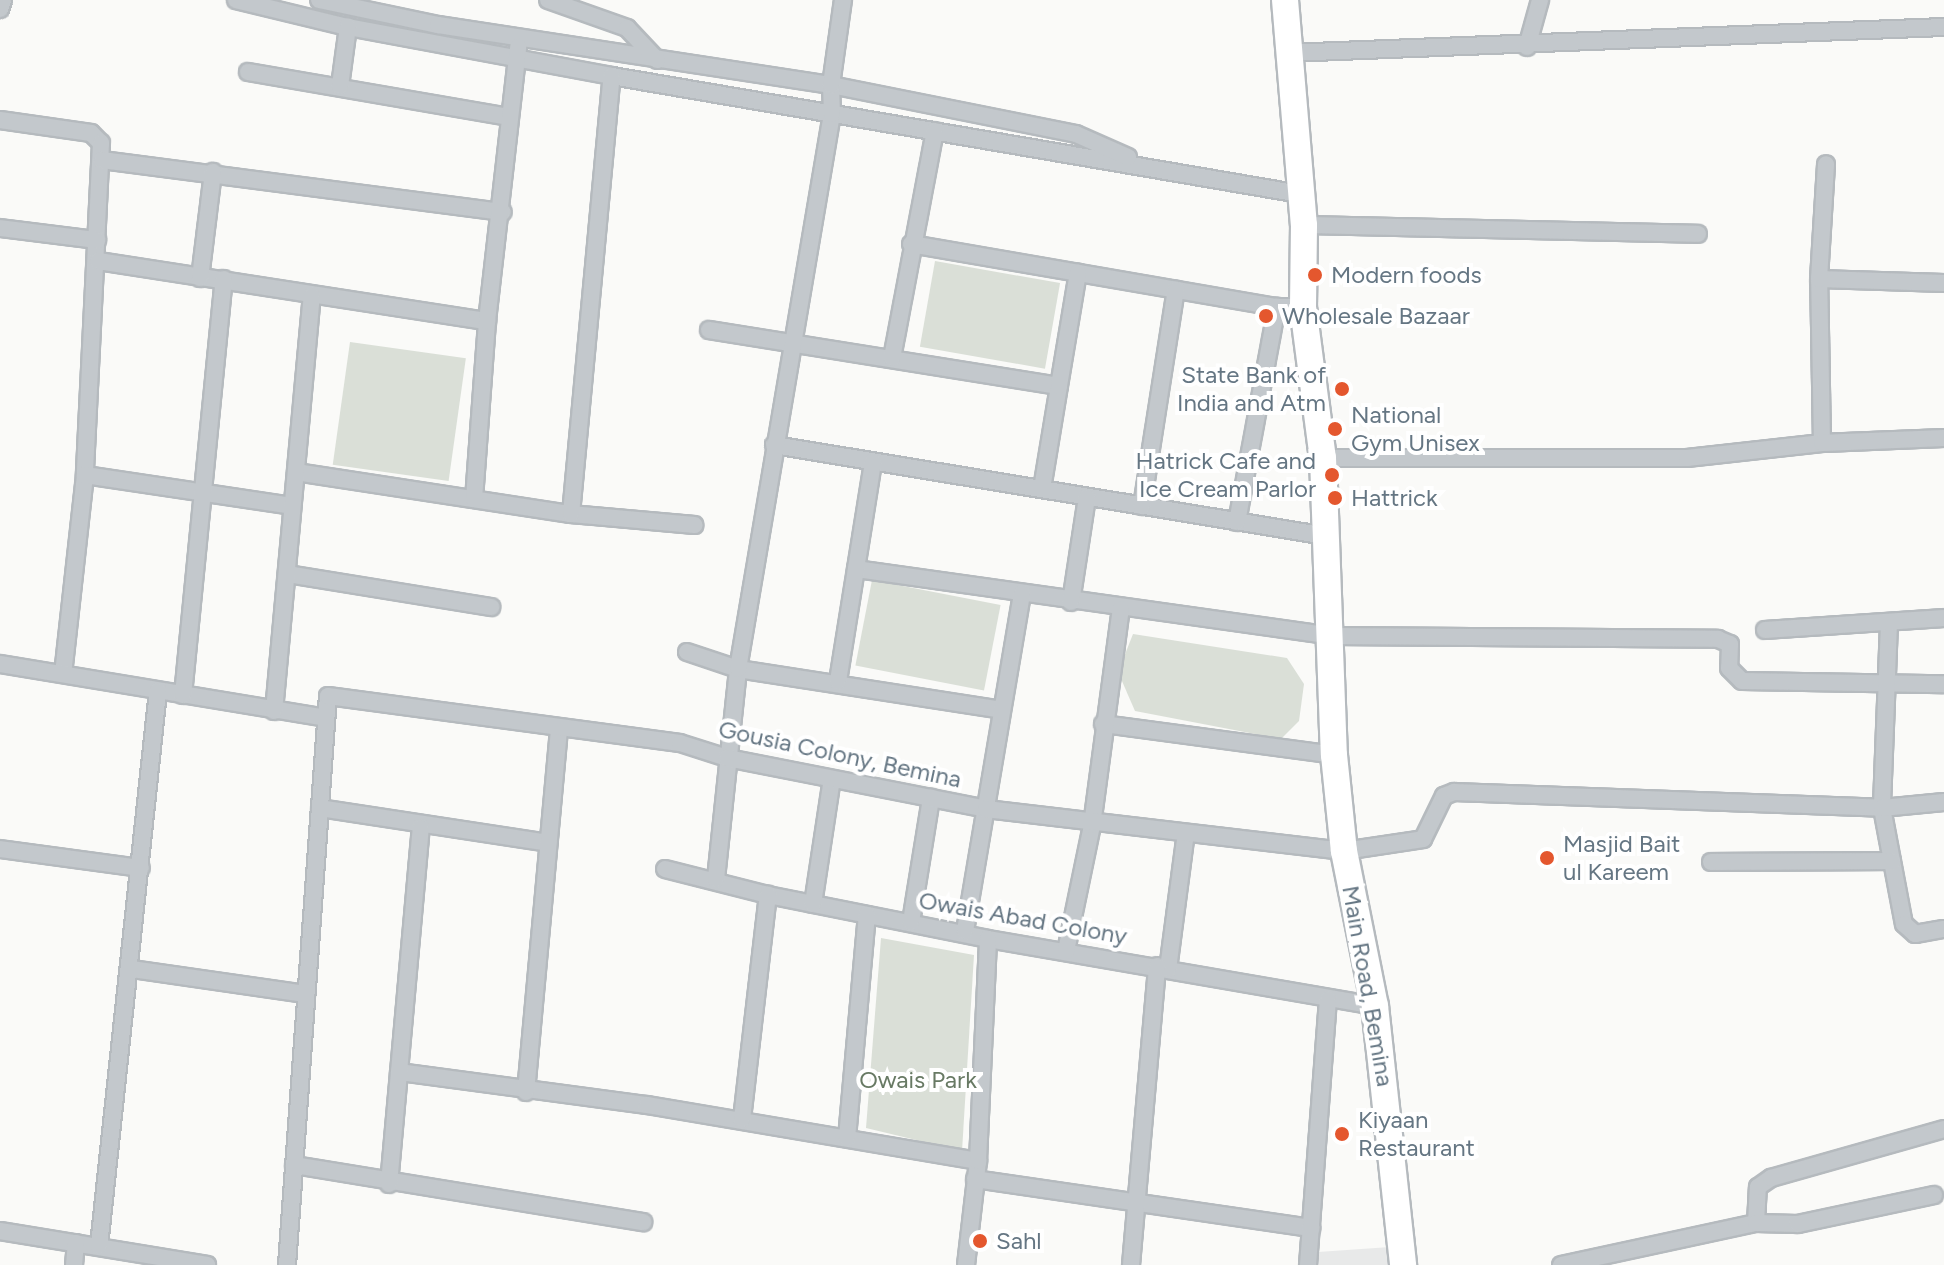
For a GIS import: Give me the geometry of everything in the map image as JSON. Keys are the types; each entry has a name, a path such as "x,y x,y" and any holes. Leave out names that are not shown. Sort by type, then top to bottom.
{"main road":[{"name":"Main Road, Bemina","path":"1285,0 1304,225 1303,307 1323,458 1334,755 1344,851 1375,1006 1403,1265"}],"street":[{"path":"0,9 3,0"},
{"path":"236,0 278,5 348,27 612,76 1300,194"},
{"path":"319,0 518,38 831,85 1076,134 1148,166"},
{"path":"548,0 627,28 657,60"},
{"path":"716,879 738,669 790,344 832,114 831,85 843,0"},
{"path":"1527,47 1540,0"},
{"path":"340,86 348,27"},
{"path":"1288,53 1428,44 1527,47 1831,28 1944,27"},
{"path":"474,499 487,321 503,212 518,38"},
{"path":"248,72 509,117"},
{"path":"571,514 612,76"},
{"path":"0,120 91,133 101,143 98,261 85,475 63,673"},
{"path":"892,358 911,244 935,131"},
{"path":"102,160 503,212"},
{"path":"1822,443 1819,279 1826,164"},
{"path":"200,278 213,172"},
{"path":"1304,225 1698,234"},
{"path":"0,228 97,240"},
{"path":"911,244 1277,307 1303,307"},
{"path":"98,261 487,321"},
{"path":"1042,489 1078,273"},
{"path":"183,695 224,279"},
{"path":"1819,279 1944,283"},
{"path":"1142,506 1176,290"},
{"path":"274,711 312,296"},
{"path":"1237,522 1277,307"},
{"path":"709,330 1059,386"},
{"path":"1323,458 1687,458 1822,443 1944,438"},
{"path":"774,445 1326,536"},
{"path":"838,681 873,462"},
{"path":"296,472 571,514 695,525"},
{"path":"85,475 292,506"},
{"path":"1071,602 1087,497"},
{"path":"856,569 1071,602 1331,636 1718,639 1730,644 1729,668 1742,681 1883,686 1944,684"},
{"path":"287,574 491,607"},
{"path":"965,931 1022,594"},
{"path":"1066,951 1092,825 1103,724 1121,609"},
{"path":"1765,630 1944,618"},
{"path":"1889,623 1883,686 1882,808 1908,931 1944,929"},
{"path":"687,652 738,669 838,681 1002,710"},
{"path":"0,664 326,718 287,1265"},
{"path":"99,1246 132,969 158,691"},
{"name":"Gousia Colony, Bemina","path":"326,718 328,696 680,743 727,758 986,809 1092,825 1344,851 1423,839 1444,796 1454,792 1882,808"},
{"path":"1103,724 1334,755"},
{"path":"526,1092 559,729"},
{"path":"813,904 832,779"},
{"path":"911,922 931,798"},
{"path":"1882,808 1944,802"},
{"path":"320,808 421,827 548,843"},
{"path":"389,1184 421,827"},
{"path":"1131,1265 1162,968 1186,833"},
{"path":"0,849 141,868"},
{"path":"1711,862 1892,861"},
{"name":"Owais Abad Colony","path":"665,869 716,879 768,895 965,931 988,939 1375,1006"},
{"path":"742,1119 768,895"},
{"path":"847,1138 867,915"},
{"path":"966,1265 978,1161 988,939"},
{"path":"132,969 306,994"},
{"path":"1308,1265 1328,1000"},
{"path":"399,1072 526,1092 742,1119 978,1161"},
{"path":"1756,1223 1758,1187 1771,1178 1944,1129"},
{"path":"294,1165 389,1184 643,1222"},
{"path":"975,1179 1311,1228"},
{"path":"1561,1265 1756,1223 1798,1224 1934,1195"},
{"path":"0,1231 207,1265"},
{"path":"74,1265 76,1243"}],"shaded area":[{"path":"1390,1247 1393,1265 1317,1265 1318,1252"}],"green space":[{"path":"935,261 1060,283 1045,369 920,347"},
{"path":"350,342 466,358 449,481 333,465"},
{"path":"872,580 1001,605 984,690 855,665"},
{"path":"1133,634 1287,658 1304,684 1299,721 1281,739 1135,711 1118,672"},
{"name":"Owais Park","path":"881,938 974,955 962,1151 866,1128"}],"place":[{"name":"Modern foods","path":"1315,275"},
{"name":"Wholesale Bazaar","path":"1266,316"},
{"name":"State Bank of India and Atm","path":"1342,389"},
{"name":"National Gym Unisex","path":"1335,429"},
{"name":"Hatrick Cafe and Ice Cream Parlor","path":"1332,475"},
{"name":"Hattrick","path":"1335,498"},
{"name":"Masjid Bait ul Kareem","path":"1547,858"},
{"name":"Kiyaan Restaurant","path":"1342,1134"},
{"name":"Sahl","path":"980,1241"}]}
